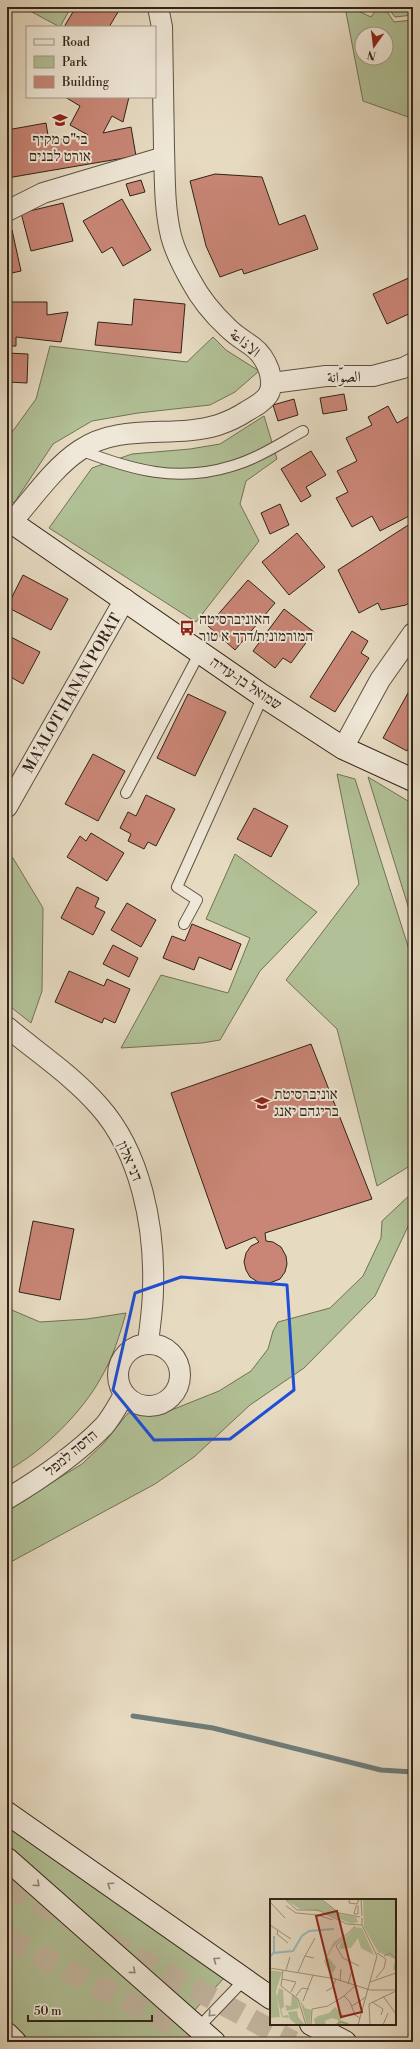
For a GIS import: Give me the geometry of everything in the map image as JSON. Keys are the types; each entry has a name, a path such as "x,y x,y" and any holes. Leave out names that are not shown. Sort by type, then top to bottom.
{"main road":[{"name":"שמואל בן-עדיה","path":"9,521 125,599 263,696 343,748 413,780"},
{"path":"7,1813 270,1997"},
{"path":"7,1859 214,2042"},
{"path":"313,2025 345,2042"},
{"path":"7,2034 15,2042"}],"street":[{"name":"الاذاعة","path":"158,7 162,27 164,156 167,219 171,238 194,288 228,328 254,348 266,362 272,384"},
{"path":"7,211 43,193 164,156"},
{"name":"الصوّانة","path":"272,384 326,376 372,376 403,368 413,363"},
{"path":"9,521 80,450 103,439 133,433 190,430 217,425 242,414 261,402 268,395 272,384"},
{"name":"MA’ALOT HANAN PORAT","path":"7,807 125,599"},
{"path":"343,748 380,680 413,633"},
{"name":"דני אלון","path":"7,1027 85,1090 109,1118 133,1163 142,1189 152,1247 153,1288 148,1343"},
{"path":"148,1343 162,1346 171,1353 178,1362 180,1372 179,1385 170,1398 156,1405 145,1406 135,1403 124,1395 118,1381 119,1363 125,1354 133,1347 148,1343"},
{"name":"הדסה למפל","path":"7,1499 41,1478 90,1439 105,1425 124,1395"}],"lane":[{"path":"80,450 116,464 142,470 168,474 199,474 234,466 303,431"},
{"path":"126,794 200,652"},
{"path":"184,924 197,900 176,887 263,696"},
{"path":"198,2028 244,1980"}],"highlighted area":[{"path":"181,1277 287,1285 294,1390 230,1439 154,1440 113,1390 135,1293"}],"green space":[{"path":"32,7 71,7 61,26 30,11"},
{"path":"345,7 350,7 371,17 378,7 384,7 394,22 413,20 413,121 411,118 363,101 356,66 394,66 394,26 354,26 354,54"},
{"path":"387,7 413,7 413,15 395,17"},
{"path":"213,337 226,350 259,371 235,392 210,405 138,413 92,421 53,444 14,503 7,498 7,439 36,399 50,346 187,362"},
{"path":"264,416 277,459 246,481 240,504 259,541 196,622 49,528 92,468 132,454 190,449 220,444"},
{"path":"337,774 355,779 413,962 413,1164 377,1186 337,1029 286,980 359,884"},
{"path":"368,777 413,804 413,922"},
{"path":"235,854 317,912 260,971 220,1040 202,1043 121,1048 161,975 228,993 250,938 206,919"},
{"path":"13,858 43,908 42,991 31,1023 7,1004 7,860"},
{"path":"413,1192 413,1216 375,1296 304,1368 250,1405 194,1457 155,1484 7,1564 7,1510 82,1464 104,1443 128,1413 164,1413 219,1391 251,1371 268,1349 273,1331 278,1322 330,1308 363,1276 381,1238 382,1221"},
{"path":"7,1308 40,1322 87,1319 126,1313 110,1361 94,1390 84,1404 61,1430 35,1452 7,1471"},
{"path":"7,1821 224,1978 192,2013 7,1846"},
{"path":"7,1868 199,2042 25,2042 7,2024"}],"building":[{"path":"76,7 121,7 110,26 65,26"},
{"path":"67,98 129,98 123,122 112,116 103,133 131,127 136,156 7,178 7,130 46,123 49,141 88,135 70,125 80,106"},
{"path":"215,174 262,177 279,225 305,215 318,249 244,274 242,269 220,277 206,246 190,181"},
{"path":"141,180 145,192 130,196 126,184"},
{"path":"122,199 151,250 123,266 112,247 102,253 83,221"},
{"path":"63,203 73,241 31,251 21,213"},
{"path":"12,230 21,271 7,274 7,231"},
{"path":"413,276 413,312 387,324 373,294"},
{"path":"134,299 185,304 181,353 95,345 98,322 132,325"},
{"path":"7,302 47,302 47,315 68,312 61,342 16,337 16,346 7,346"},
{"path":"7,353 28,354 27,383 7,382"},
{"path":"344,394 347,410 323,414 320,398"},
{"path":"294,399 298,415 278,421 273,405"},
{"path":"388,406 397,423 413,414 413,514 380,531 372,516 352,527 336,498 348,492 337,471 357,461 346,438 372,425 368,417"},
{"path":"311,451 326,475 306,487 311,496 301,502 281,469"},
{"path":"280,504 289,525 270,534 261,513"},
{"path":"413,522 413,599 406,605 381,610 378,603 359,613 338,570"},
{"path":"297,533 325,567 289,595 262,562"},
{"path":"23,575 68,599 51,630 7,607"},
{"path":"248,580 275,603 235,650 208,626"},
{"path":"284,609 314,632 291,663 283,658 275,668 253,651"},
{"path":"352,631 368,641 361,653 369,658 335,712 310,697"},
{"path":"7,635 40,652 23,684 7,675"},
{"path":"413,684 413,740 407,751 383,738"},
{"path":"188,694 226,712 195,776 157,758"},
{"path":"93,754 125,771 98,821 65,804"},
{"path":"146,795 175,809 156,846 148,842 144,849 128,841 131,834 120,828 128,812 136,816"},
{"path":"254,808 288,826 271,857 237,839"},
{"path":"91,833 124,853 107,881 67,857 80,836 86,841"},
{"path":"77,887 99,898 95,907 105,912 93,935 61,918"},
{"path":"127,903 156,920 141,947 111,930"},
{"path":"192,924 241,944 231,970 199,957 194,970 163,958 172,936 185,941"},
{"path":"113,945 138,958 129,977 103,964"},
{"path":"69,971 104,986 107,979 130,989 115,1023 104,1018 102,1023 55,1002"},
{"path":"311,1044 372,1199 265,1233 266,1241 273,1242 281,1247 286,1256 287,1264 285,1272 280,1279 267,1284 258,1282 250,1277 246,1270 244,1262 246,1253 251,1246 259,1242 255,1237 226,1249 171,1093"},
{"path":"33,1221 74,1229 60,1300 19,1292"}],"waterway":[{"path":"133,1716 213,1728 381,1770 413,1772"}],"tunnel":[{"path":"7,1886 71,1921"},
{"path":"7,1939 206,2042"},
{"path":"106,1941 293,2042"}],"place":[{"name":"בי\"ס מקיף אורט לבנים","path":"60,120"},
{"name":"האוניברסיטה המורמונית/דרך א טור","path":"187,628"},
{"name":"אוניברסיטת בריגהם יאנג","path":"262,1103"}]}
